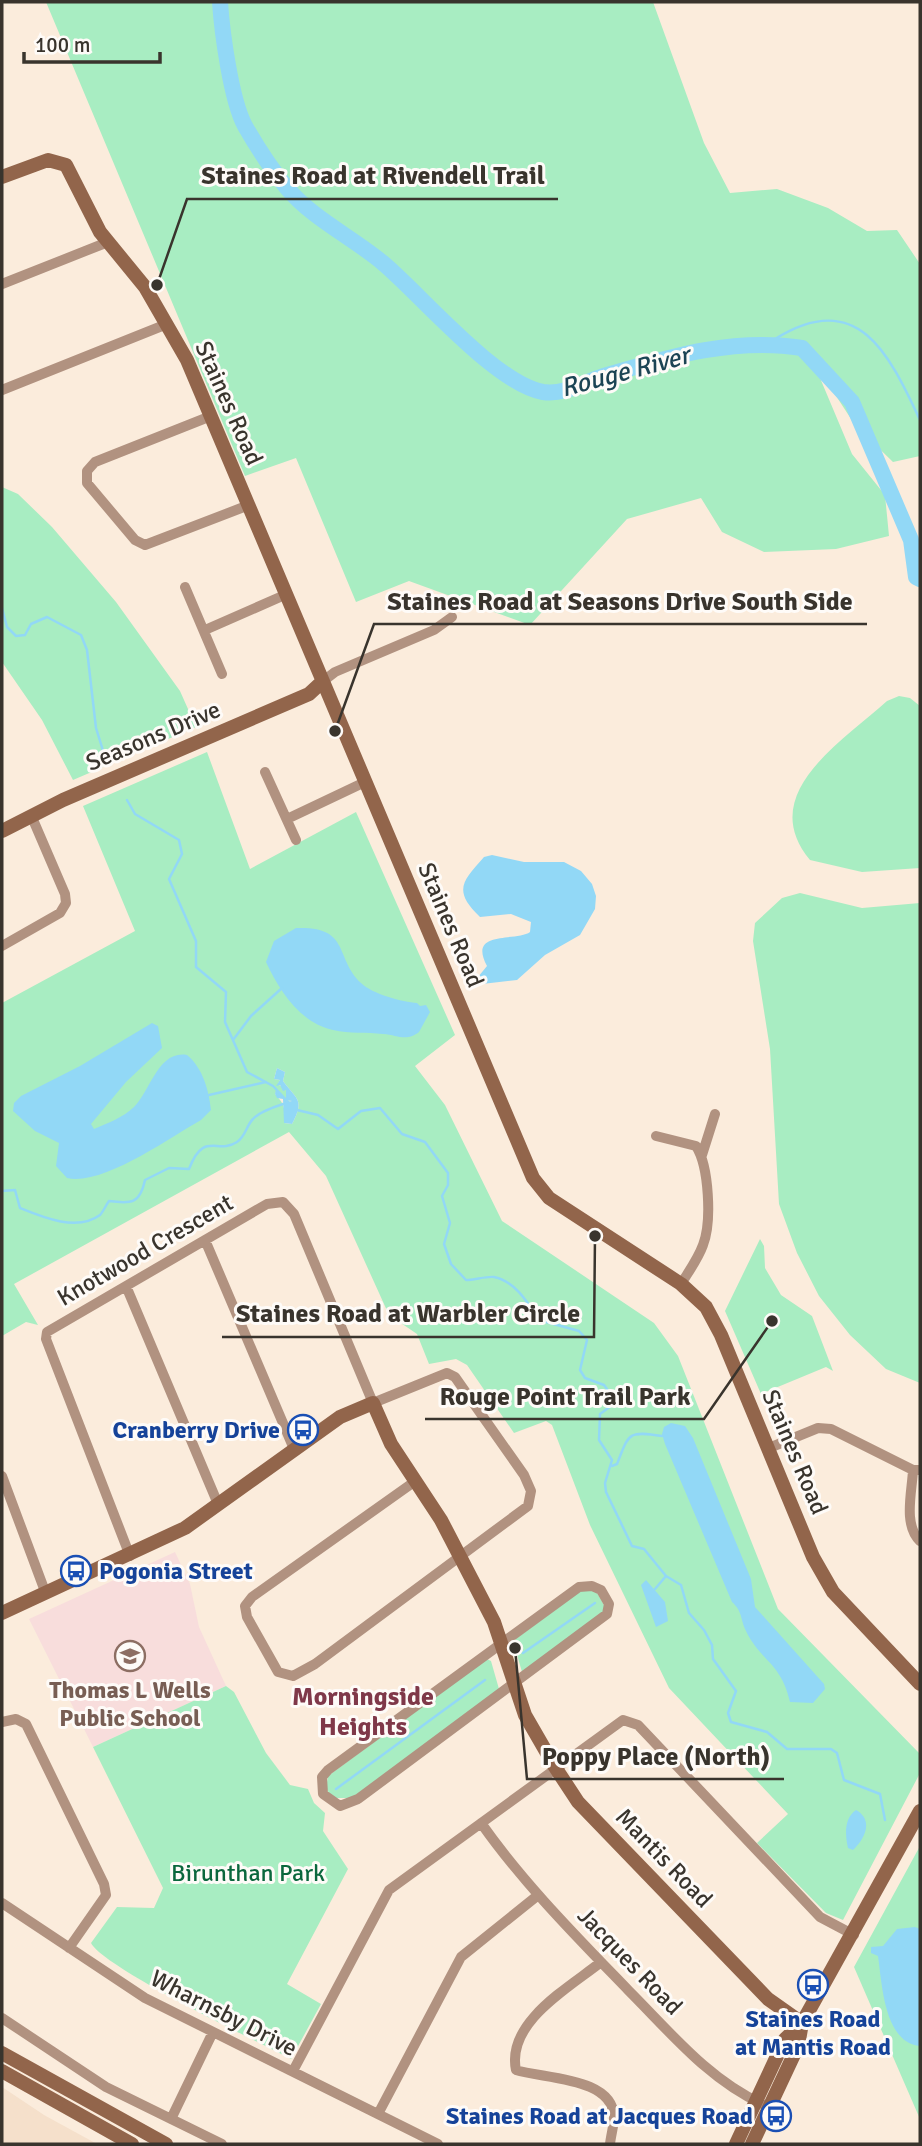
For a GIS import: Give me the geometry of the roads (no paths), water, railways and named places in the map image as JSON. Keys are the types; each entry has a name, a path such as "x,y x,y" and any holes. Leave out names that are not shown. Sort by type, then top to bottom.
{"street":[{"name":"Staines Road","path":"2,177 44,161 63,163 73,174 108,242 145,287 187,360 533,1178 549,1198 681,1284 706,1307 721,1335 813,1557 833,1592 920,1684"},
{"path":"2,284 108,242"},
{"path":"2,390 167,324"},
{"path":"211,416 95,462 86,471 87,483 135,540 145,545 249,505"},
{"path":"185,587 222,674"},
{"path":"205,630 286,594"},
{"path":"322,682 335,672 434,630 452,617"},
{"name":"Seasons Drive","path":"2,831 31,815 309,694 322,682"},
{"path":"265,772 296,840"},
{"path":"287,819 365,782"},
{"path":"2,946 60,913 66,904 31,815"},
{"path":"702,1155 715,1114"},
{"path":"656,1136 696,1146 705,1164 706,1233 701,1251 681,1284"},
{"name":"Knotwood Crescent","path":"130,1556 46,1339 47,1332 54,1326 267,1204 283,1202 294,1214 373,1403"},
{"path":"205,1240 295,1449"},
{"path":"125,1286 218,1504"},
{"path":"2,1614 185,1528 340,1416 447,1373 455,1377 524,1475 531,1491 528,1506 315,1664 293,1676 278,1672 247,1617 245,1606 344,1529 414,1482"},
{"name":"Mantis Road","path":"373,1403 391,1444 442,1520 494,1622 525,1715 578,1802 758,1989 802,2023"},
{"path":"769,1448 818,1428 831,1429 917,1470 911,1524 914,1535 920,1541"},
{"path":"2,1476 4,1489 46,1594"},
{"path":"592,1586 601,1590 609,1604 607,1614 514,1685 349,1804 340,1805 323,1794 322,1777 328,1770 579,1587 592,1586"},
{"path":"2,1722 16,1719 26,1724 104,1884 106,1895 69,1948"},
{"path":"293,2071 389,1890 623,1720 638,1725 820,1917 854,1935"},
{"path":"752,2144 762,2104 785,2039 802,2023 854,1935 920,1811"},
{"name":"Jacques Road","path":"481,1823 537,1896 704,2067 738,2093 762,2104"},
{"path":"378,2114 461,1957 537,1896"},
{"name":"Wharnsby Drive","path":"2,1903 145,1998 212,2034 293,2071 438,2144"},
{"path":"601,1962 533,2016 514,2061 516,2070 588,2085 605,2095 614,2116 610,2144"},
{"path":"2,2018 106,2087 222,2144"},
{"path":"171,2119 212,2034"},
{"path":"2,2053 166,2144"},
{"path":"2,2071 132,2144"},
{"path":"736,2144 762,2104"}],"water":[{"path":"492,855 524,862 564,862 581,871 592,884 596,896 595,909 580,935 545,955 517,980 482,984 478,977 487,966 483,946 496,939 530,932 531,922 511,914 480,917 466,900 463,892 466,879 484,857"},
{"path":"296,928 326,932 334,938 353,973 372,991 420,1006 426,1005 430,1012 419,1032 406,1037 339,1031 321,1026 301,1013 284,994 266,962 274,941"},
{"path":"152,1023 158,1026 162,1048 126,1082 91,1124 94,1129 130,1111 162,1065 177,1055 187,1055 197,1066 207,1088 211,1110 201,1120 117,1168 82,1179 67,1178 56,1166 59,1143 35,1131 13,1111 14,1103 21,1096 80,1066"},
{"path":"277,1068 285,1072 283,1081 298,1100 298,1109 292,1124 284,1123 283,1099 277,1098 275,1094 276,1089 287,1102 292,1101 286,1100 286,1090 283,1091 280,1085 276,1086 280,1080 274,1079"},
{"path":"671,1423 685,1426 693,1438 751,1579 755,1607 824,1684 825,1689 813,1703 790,1702 781,1678 746,1631 665,1444 662,1434 664,1427"},
{"path":"646,1580 665,1602 668,1621 656,1627 641,1585"},
{"path":"856,1810 865,1819 866,1830 853,1850 848,1848 846,1827 849,1817"},
{"path":"897,1929 920,1929 920,2046 908,2042 892,2023 884,1996 878,1956 871,1953 871,1947 883,1946"}],"waterway":[{"name":"Rouge River","path":"220,2 235,100 245,126 275,173 297,199 383,263 482,356 524,385 551,392 567,390 604,376 702,351 752,345 802,348 852,402 911,540 916,577 920,579"},
{"path":"775,339 804,325 828,320 849,324 867,335 882,352 896,372 920,420"},
{"path":"2,608 7,627 16,636 25,635 31,624 47,617 81,635 87,650 96,728 105,757"},
{"path":"127,800 135,814 179,840 182,854 169,879 196,941 196,967 226,992 225,1022 247,1072 273,1086 290,1104"},
{"path":"233,1040 251,1016 282,988"},
{"path":"209,1095 266,1082"},
{"path":"2,1191 15,1190 20,1208 39,1215 70,1223 91,1220 100,1215 109,1201 133,1201 140,1194 145,1180 169,1168 189,1169 200,1150 237,1142 256,1116 283,1104"},
{"path":"297,1110 318,1115 338,1129 361,1111 380,1108 402,1134 425,1142 448,1173 448,1185 442,1196 450,1223 444,1244 451,1264 466,1280 488,1277 502,1279 520,1294 539,1320 579,1331 587,1340 580,1370 585,1378 604,1385 612,1396 611,1406 600,1414 599,1440 612,1460 605,1483 606,1492 632,1546 644,1549 666,1576 681,1585 689,1613 704,1630 712,1645 713,1659 736,1691 728,1713 731,1722 767,1732 787,1749 831,1749 837,1753 844,1780 880,1794 885,1820"},
{"path":"612,1466 617,1464 631,1436 662,1436"},
{"path":"655,1589 666,1576"},
{"path":"523,1653 595,1603"},
{"path":"336,1789 485,1680"}],"place":[{"name":"Staines Road at Rivendell Trail","path":"157,285"},
{"name":"Staines Road at Seasons Drive South Side","path":"335,731"},
{"name":"Staines Road at Warbler Circle","path":"595,1236"},
{"name":"Rouge Point Trail Park","path":"772,1321"},
{"name":"Cranberry Drive","path":"303,1430"},
{"name":"Pogonia Street","path":"76,1571"},
{"name":"Poppy Place (North)","path":"515,1648"},
{"name":"Thomas L Wells Public School","path":"130,1656"},
{"name":"Staines Road at Mantis Road","path":"813,1985"},
{"name":"Staines Road at Jacques Road","path":"776,2116"}],"district":[{"name":"Morningside Heights","path":"363,1711"}],"park label":[{"name":"Birunthan Park","path":"248,1873"}]}
